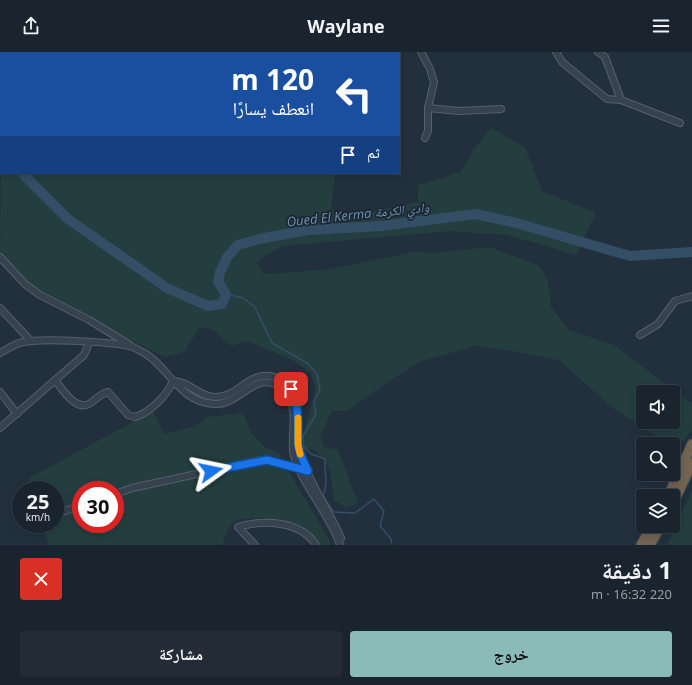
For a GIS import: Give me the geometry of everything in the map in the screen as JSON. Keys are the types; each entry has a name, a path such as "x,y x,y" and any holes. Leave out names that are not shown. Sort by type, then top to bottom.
{"highway":[{"path":"671,489 692,444"},
{"path":"680,489 692,463"},
{"path":"641,545 648,533"},
{"path":"650,545 657,533"}],"street":[{"path":"421,52 430,69 434,82 428,108 428,130 425,138"},
{"path":"556,52 562,62 607,99 621,100 680,123"},
{"path":"598,52 605,57 621,100"},
{"path":"428,108 459,111 501,109"},
{"path":"0,257 25,284 40,295 89,320 147,355 179,389 197,399 215,404 233,400 250,386 259,383 269,383 286,393 291,402 293,450 300,469 340,545"},
{"path":"640,335 658,324 675,301 692,296"},
{"path":"0,308 31,341"},
{"path":"0,353 13,346 31,341 89,343 132,347"},
{"path":"0,428 84,356 89,343"},
{"path":"173,381 185,384 206,396 214,398 231,394 244,383 261,376 270,376 285,383 291,389 296,398 298,408 298,445 300,454 344,545"},
{"path":"55,380 73,402 84,405 89,404 108,392 128,415 136,417 157,403 170,388 173,381"},
{"path":"0,392 17,414"},
{"path":"124,491 261,460 267,460 308,471"},
{"path":"255,545 248,542 238,527 262,522 303,530 316,545"}],"green space":[{"path":"491,128 525,147 542,191 596,213 576,255 508,235 450,231 283,246 256,262 264,274 325,270 414,252 435,253 489,247 538,265 548,281 551,307 569,330 614,345 667,385 636,385 636,423 614,409 559,360 514,351 474,346 419,362 347,411 332,411 320,437 324,447 338,450 358,503 346,508 334,500 330,469 316,451 303,448 305,428 316,388 310,373 293,360 247,341 231,346 213,330 200,327 184,352 165,357 35,291 0,258 1,174 335,174 331,209 347,217 418,202 418,185 461,172 473,150"},
{"path":"680,395 692,404 692,429 683,441 680,440 680,437 659,437 646,429 680,429"},
{"path":"152,409 164,434 193,427 207,417 243,413 250,431 263,446 278,453 330,541 330,545 319,545 309,532 290,523 258,518 239,520 233,523 228,530 222,545 49,545 44,533 64,533 64,481 29,481 29,478 133,422"},
{"path":"692,490 692,545 667,545 672,533 680,533 680,516"}],"waterway":[{"name":"Oued El Kerma وادي الكرمة","path":"23,174 68,219 167,288 208,306 222,304 226,294 218,282 220,272 228,256 238,245 259,239 308,230 381,226 476,214 516,223 630,256 692,252"},
{"path":"226,294 243,298 255,307 272,343 307,363 317,374 320,390 314,401 316,414 303,436 303,446 311,454 325,459 326,481 323,496 334,512 355,513 374,499 384,511 380,526 391,539 392,545"}],"slow traffic":[{"path":"298,418 298,445 300,454"}],"route":[{"path":"211,471 261,460 267,460 308,471 300,454 298,445 298,408 296,398 291,389"}]}
